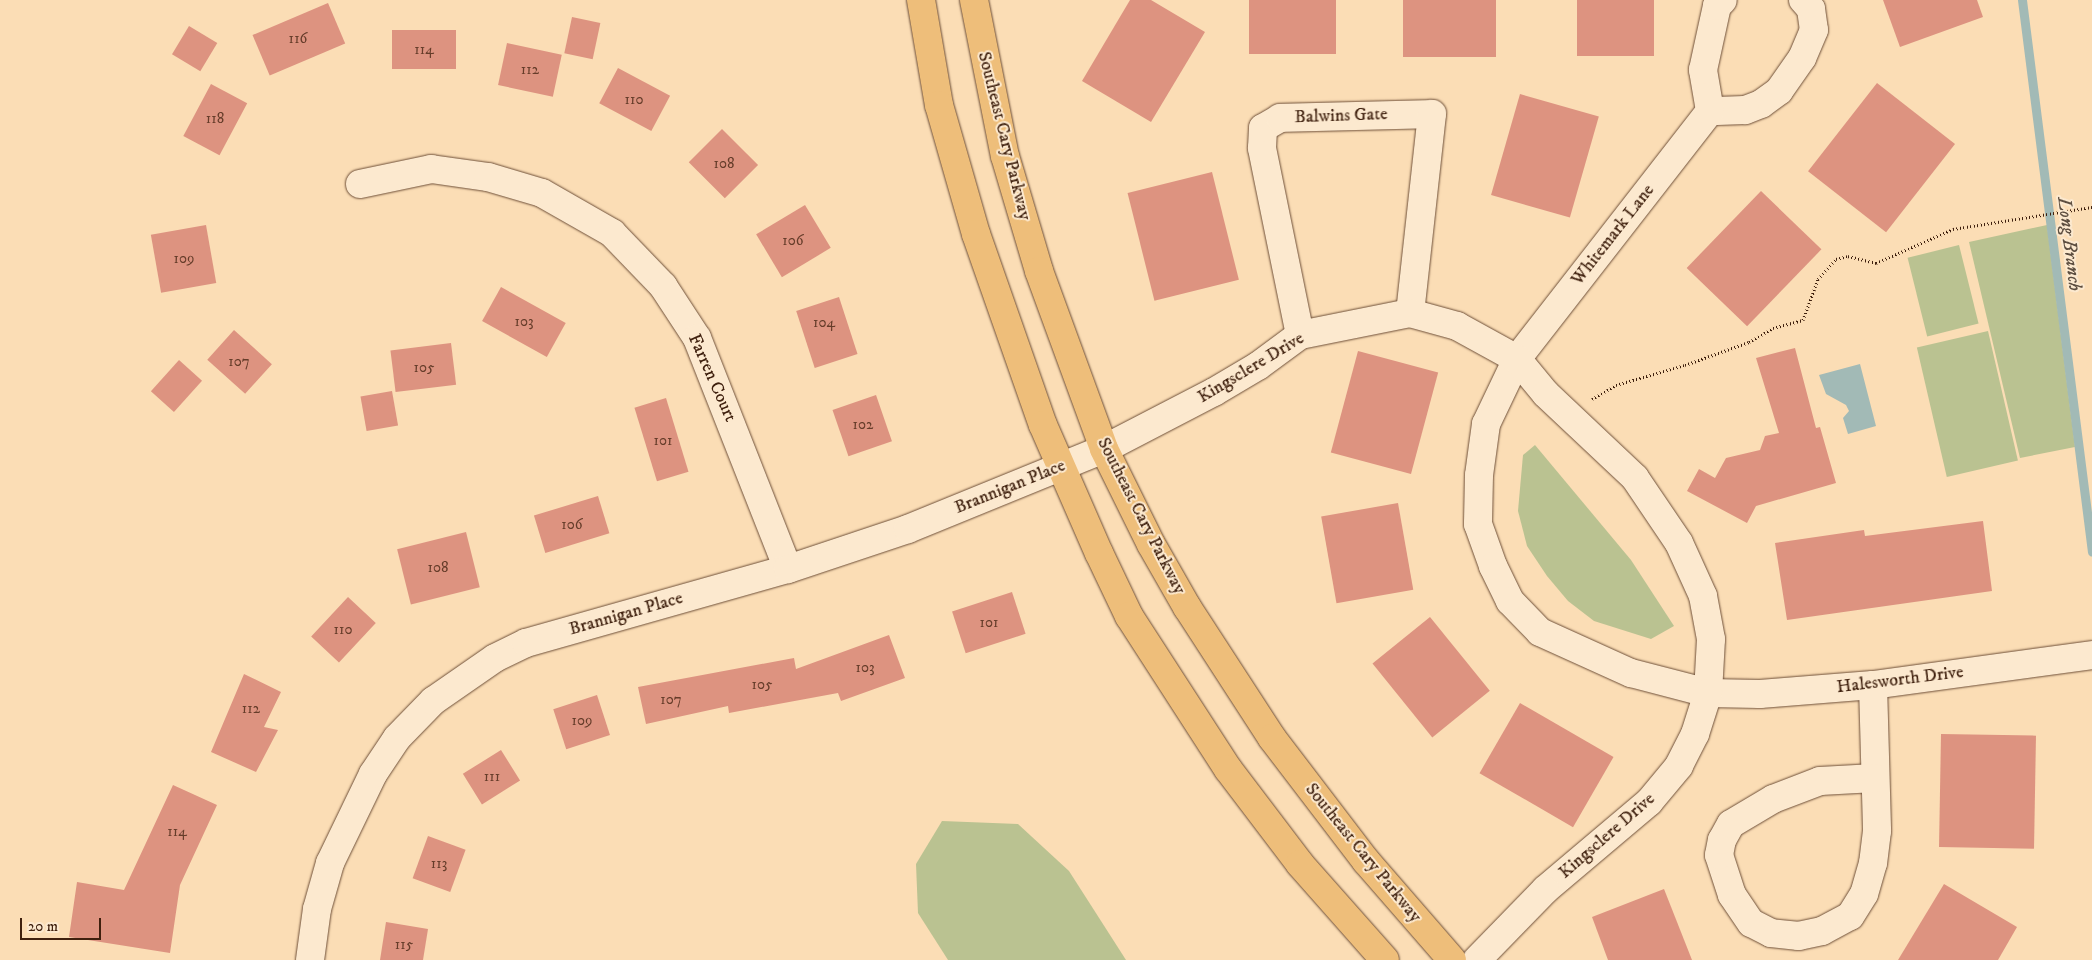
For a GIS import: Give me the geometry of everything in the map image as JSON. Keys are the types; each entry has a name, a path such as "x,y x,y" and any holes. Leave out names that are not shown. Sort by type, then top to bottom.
{"main road":[{"path":"921,0 930,61 950,150 1017,356 1060,467 1130,616 1169,680 1274,830 1385,960"},
{"name":"Southeast Cary Parkway","path":"974,0 1005,156 1039,271 1104,448 1151,544 1182,599 1272,738 1366,861 1452,960"}],"street":[{"path":"1723,0 1717,6 1703,70 1710,111 1745,110 1761,104 1778,90 1802,58 1814,30 1810,9 1803,0"},
{"name":"Whitemark Lane","path":"1517,359 1710,111"},
{"name":"Balwins Gate","path":"1300,335 1262,148 1263,128 1280,118 1432,114 1410,313"},
{"name":"Farren Court","path":"360,184 431,169 488,177 542,194 612,233 662,286 697,338 788,570"},
{"name":"Kingsclere Drive","path":"1104,448 1214,392 1258,366 1300,335 1410,313 1457,326 1517,359 1546,394 1635,478 1679,543 1703,596 1711,640 1708,693 1695,734 1679,766 1649,802 1545,890 1477,960"},
{"path":"1517,359 1486,424 1479,475 1478,524 1493,566 1510,601 1540,632 1584,654 1631,673 1708,693"},
{"name":"Brannigan Place","path":"310,960 317,908 338,841 373,774 397,738 433,701 472,672 526,643 788,570 908,529 1104,448"},
{"name":"Halesworth Drive","path":"1708,693 1760,694 1873,685 2092,655"},
{"path":"1873,685 1877,831 1873,863 1864,894 1850,916 1822,931 1799,936 1771,933 1751,922 1732,894 1719,855 1722,840 1732,824 1773,799 1820,781 1875,778"}],"path":[{"path":"1570,417 1599,393 1616,385 1685,366 1749,342 1773,328 1803,320 1818,279 1836,259 1848,256 1876,262 1953,229 2092,208"}],"green space":[{"path":"2047,225 2075,447 2020,458 1969,242"},
{"path":"1959,245 1979,324 1927,336 1908,258"},
{"path":"1988,331 2018,461 1947,477 1917,347"},
{"path":"1535,445 1631,560 1674,626 1651,639 1594,621 1568,601 1547,576 1527,546 1518,511 1523,455"},
{"path":"942,821 1018,824 1069,871 1126,960 948,960 918,913 916,864"}],"water":[{"path":"1860,364 1876,426 1848,434 1843,418 1849,411 1846,405 1826,394 1819,375"}],"building":[{"path":"1130,0 1151,0 1205,32 1151,122 1082,81"},
{"path":"1249,0 1336,0 1336,54 1249,54"},
{"path":"1403,0 1496,0 1496,57 1403,57"},
{"path":"1577,0 1654,0 1654,56 1577,56"},
{"path":"1883,0 1977,0 1983,17 1900,47"},
{"path":"328,3 345,44 270,76 253,35"},
{"path":"572,17 600,23 593,59 564,53"},
{"path":"189,26 217,43 200,71 172,54"},
{"path":"392,30 456,30 456,69 392,69"},
{"path":"507,43 562,55 553,97 498,85"},
{"path":"618,68 670,96 651,131 599,103"},
{"path":"1877,83 1955,144 1886,232 1808,171"},
{"path":"211,84 247,103 220,155 183,136"},
{"path":"1520,94 1599,117 1570,218 1491,195"},
{"path":"722,129 758,165 725,198 689,162"},
{"path":"1212,172 1239,280 1154,301 1128,193"},
{"path":"1761,191 1821,249 1747,326 1687,268"},
{"path":"805,205 831,248 782,277 756,234"},
{"path":"206,225 216,283 161,293 151,235"},
{"path":"501,287 566,323 547,357 482,321"},
{"path":"839,297 858,354 815,368 796,311"},
{"path":"234,330 272,364 245,394 207,360"},
{"path":"451,343 456,385 396,392 390,350"},
{"path":"1795,348 1816,428 1820,427 1836,483 1756,506 1747,523 1687,491 1699,469 1715,478 1726,458 1760,450 1765,436 1779,433 1756,358"},
{"path":"1358,351 1438,372 1411,474 1331,452"},
{"path":"179,360 202,381 174,412 151,391"},
{"path":"392,391 398,425 367,431 360,397"},
{"path":"876,395 892,441 848,456 833,410"},
{"path":"666,398 689,472 657,481 634,408"},
{"path":"598,496 609,533 545,553 534,516"},
{"path":"1398,503 1413,590 1336,603 1321,517"},
{"path":"1983,521 1992,591 1787,620 1775,543 1864,530 1865,536"},
{"path":"466,532 480,587 411,604 397,549"},
{"path":"1012,592 1026,634 966,653 952,611"},
{"path":"348,597 376,623 339,662 311,636"},
{"path":"1430,617 1490,691 1432,737 1372,664"},
{"path":"889,635 905,678 841,701 838,693 729,713 728,706 646,724 638,687 794,658 796,669"},
{"path":"244,674 281,692 264,727 278,730 256,772 211,752"},
{"path":"597,695 610,735 566,749 553,709"},
{"path":"1520,703 1614,757 1573,827 1480,773"},
{"path":"1941,734 2036,736 2034,849 1939,847"},
{"path":"501,750 520,781 482,804 463,774"},
{"path":"173,785 217,805 180,885 170,953 69,937 77,882 124,890"},
{"path":"428,836 466,850 450,892 413,878"},
{"path":"1944,884 2017,927 1998,960 1898,960"},
{"path":"1664,889 1692,960 1608,960 1592,917"},
{"path":"386,922 428,929 423,960 380,960"}],"waterway":[{"name":"Long Branch","path":"2022,0 2092,552"}]}
